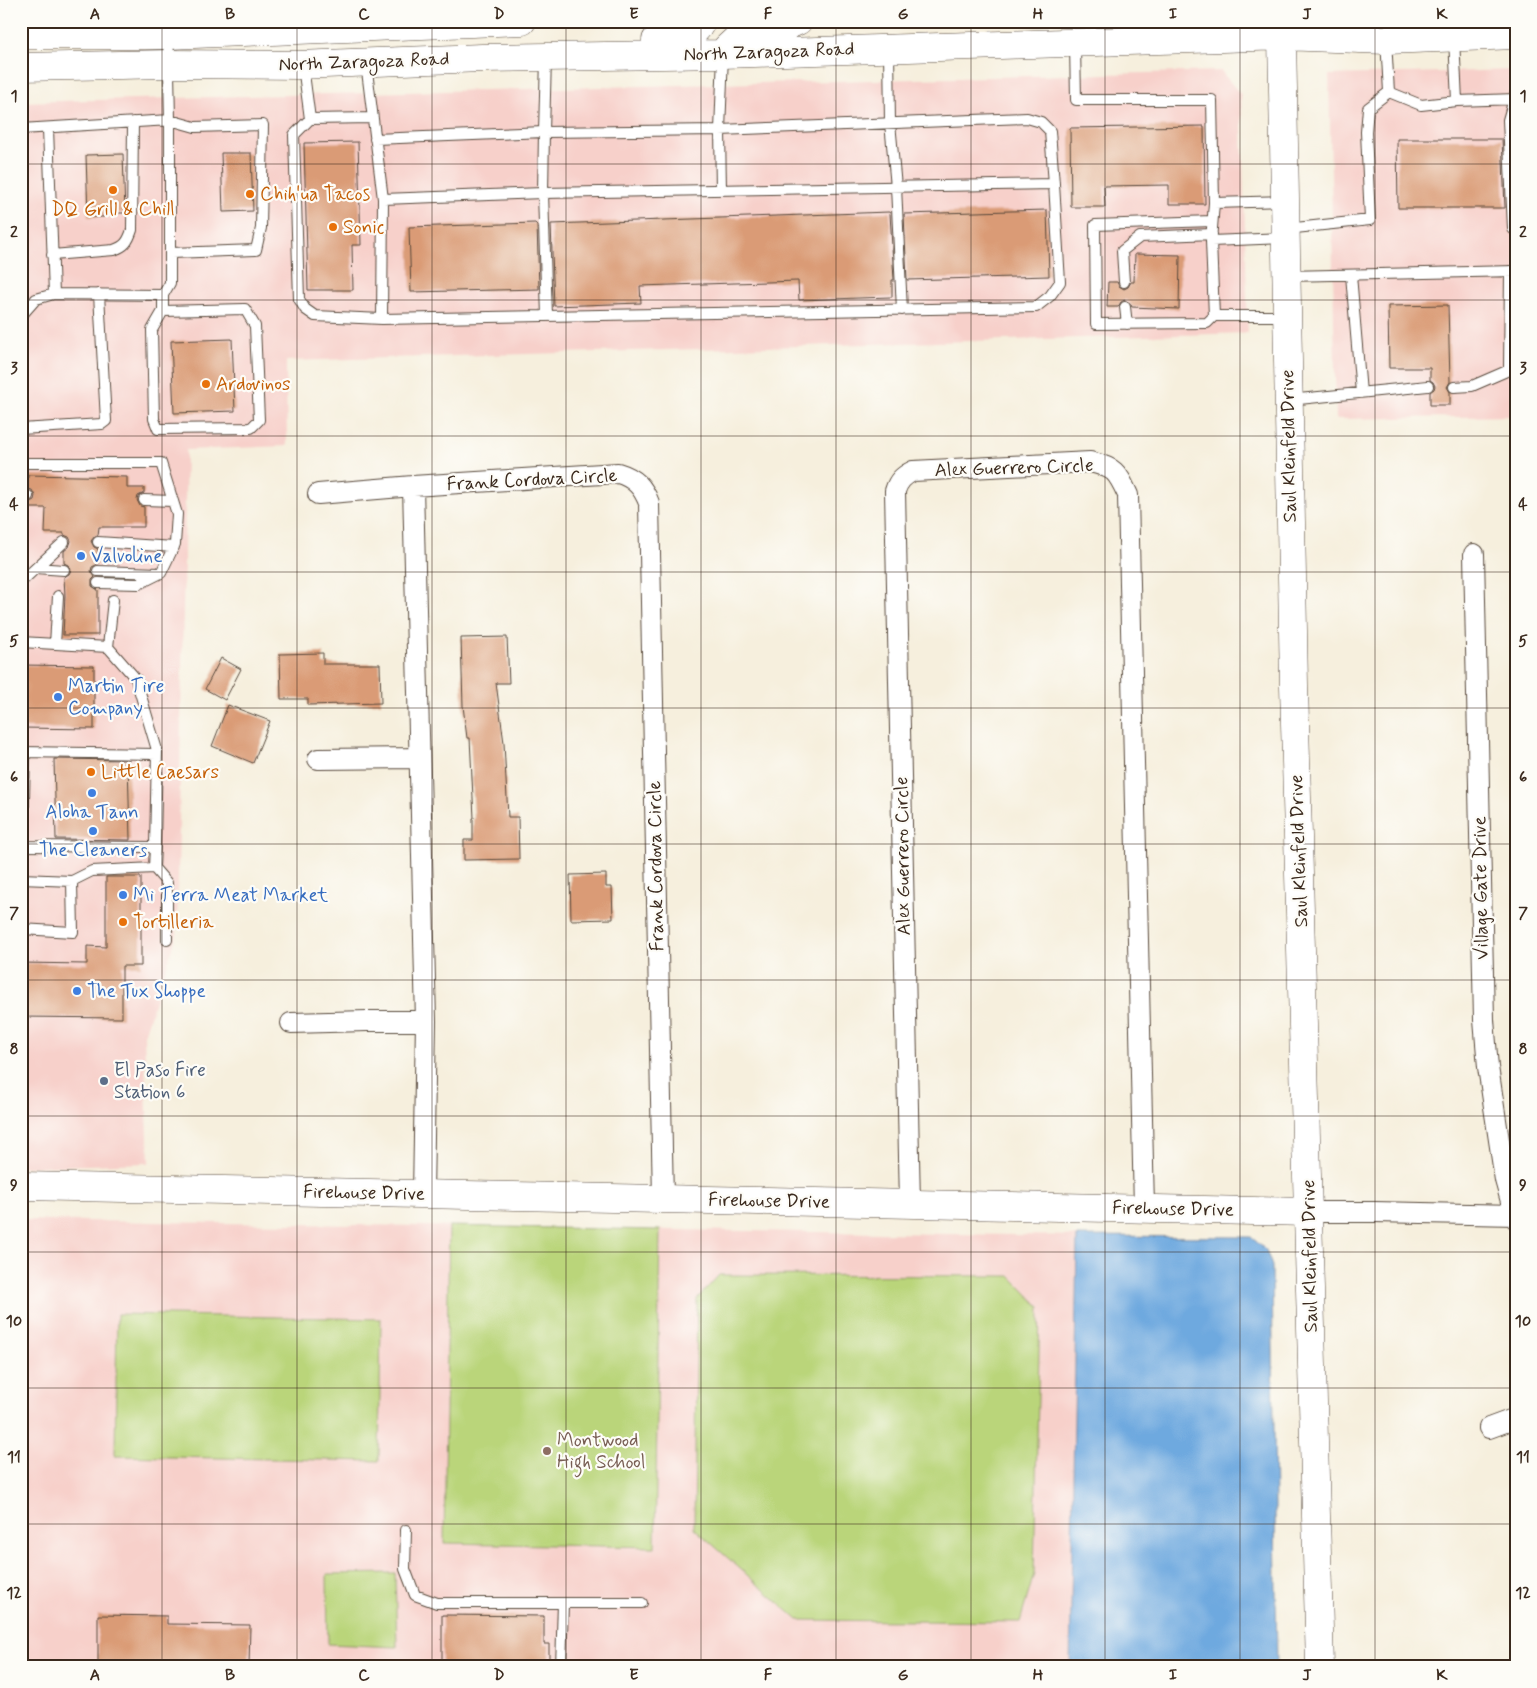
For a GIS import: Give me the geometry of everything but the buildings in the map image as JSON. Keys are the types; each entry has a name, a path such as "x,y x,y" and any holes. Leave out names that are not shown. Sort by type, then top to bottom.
{"main road":[{"name":"North Zaragoza Road","path":"21,35 168,28 522,21"},
{"path":"586,56 608,43 690,36 697,31 702,21"},
{"path":"723,54 731,43 741,36 774,31 798,21"},
{"name":"North Zaragoza Road","path":"21,67 303,64 723,54 1075,42 1281,29 1386,40 1516,35"},
{"name":"Saul Kleinfeld Drive","path":"1281,29 1288,400 1320,1667"},
{"name":"Firehouse Drive","path":"21,1186 1308,1212"}],"street":[{"name":"Alex Guerrero Circle","path":"910,1204 894,492 898,482 904,475 913,471 1090,462 1108,466 1119,477 1128,495 1144,1208"},
{"name":"Frank Cordova Circle","path":"318,494 618,473 627,475 644,490 649,503 662,1199"},
{"path":"413,486 426,1021 423,1194"},
{"name":"Village Gate Drive","path":"1474,554 1484,1020 1488,1067 1505,1180 1515,1216"},
{"path":"318,759 419,758"},
{"path":"291,1023 426,1021"},
{"name":"Firehouse Drive","path":"1308,1212 1515,1216"},
{"path":"1489,1428 1516,1418"}],"lane":[{"path":"163,311 245,309 255,326 259,420 251,428 158,429 154,420 152,330 163,311 163,295 170,283 168,28"},
{"path":"1454,37 1457,101"},
{"path":"1386,40 1389,92"},
{"path":"1075,42 1076,100 1212,100 1214,203 1211,238 1214,316"},
{"path":"889,48 890,124 896,187 902,310"},
{"path":"721,190 720,130 723,54"},
{"path":"546,57 544,193 547,316"},
{"path":"366,62 383,199 382,319"},
{"path":"303,64 310,119"},
{"path":"1389,92 1422,105 1515,97 1508,120 1513,229 1516,229"},
{"path":"1124,282 1122,251 1140,237 1211,238 1285,234 1370,220 1366,132 1368,108 1389,92"},
{"path":"373,118 310,119 294,135 299,299 305,309 315,316 382,319 1036,307 1050,296 1060,282 1050,131 1041,122 1027,118 720,130 544,132 375,139"},
{"path":"21,129 170,120 195,127 263,124 261,228 256,250 171,253"},
{"path":"52,255 114,250 123,247 129,241 132,230 133,122"},
{"path":"48,128 54,294"},
{"path":"383,199 544,193 1054,184"},
{"path":"1214,203 1284,201"},
{"path":"1212,222 1095,226 1096,324 1207,323 1214,316 1287,316"},
{"path":"1286,276 1513,271 1509,370 1472,386 1454,387"},
{"path":"1351,275 1361,393"},
{"path":"21,316 36,299 54,294 163,295"},
{"path":"21,429 102,424 106,421 99,294"},
{"path":"1125,307 1128,324"},
{"path":"1288,400 1428,386"},
{"path":"21,463 160,463 177,514 174,546 162,573 140,584 98,583"},
{"path":"144,500 173,501"},
{"path":"23,580 64,542"},
{"path":"98,542 174,546"},
{"path":"36,568 64,570"},
{"path":"98,571 162,573"},
{"path":"55,644 58,596"},
{"path":"108,647 113,600"},
{"path":"21,642 108,647 136,678 157,750 154,868 167,883 167,940"},
{"path":"155,847 22,846 23,752 157,754"},
{"path":"21,879 72,881 92,871 154,868"},
{"path":"21,929 73,932 72,881"},
{"path":"406,1530 405,1569 415,1595 437,1603 642,1603"},
{"path":"561,1667 563,1603"}],"shaded area":[{"path":"1516,70 1516,416 1336,419 1329,75"},
{"path":"1221,71 1241,95 1248,333 286,361 287,446 186,450 177,934 144,1035 149,1163 21,1166 21,102"},
{"name":"Montwood High School","path":"21,1220 1077,1236 1070,1667 21,1667"}],"green space":[{"path":"449,1226 660,1230 655,1547 444,1543"},
{"path":"719,1275 1010,1276 1040,1307 1034,1574 1020,1622 798,1620 694,1528 697,1299"},
{"path":"117,1314 381,1319 379,1461 115,1456"},
{"path":"395,1573 397,1647 328,1644 327,1574"}],"water":[{"path":"1077,1236 1251,1237 1266,1250 1272,1266 1277,1667 1070,1667"}],"place":[{"name":"DQ Grill & Chill","path":"113,190"},
{"name":"Chih'ua Tacos","path":"250,194"},
{"name":"Sonic","path":"333,227"},
{"name":"Ardovinos","path":"206,384"},
{"name":"Valvoline","path":"81,556"},
{"name":"Martin Tire Company","path":"58,697"},
{"name":"Little Caesars","path":"91,772"},
{"name":"Aloha Tann","path":"92,793"},
{"name":"The Cleaners","path":"93,831"},
{"name":"Mi Terra Meat Market","path":"123,895"},
{"name":"Tortilleria","path":"123,922"},
{"name":"The Tux Shoppe","path":"77,991"},
{"name":"El Paso Fire Station 6","path":"104,1081"},
{"name":"Montwood High School","path":"547,1451"}]}
